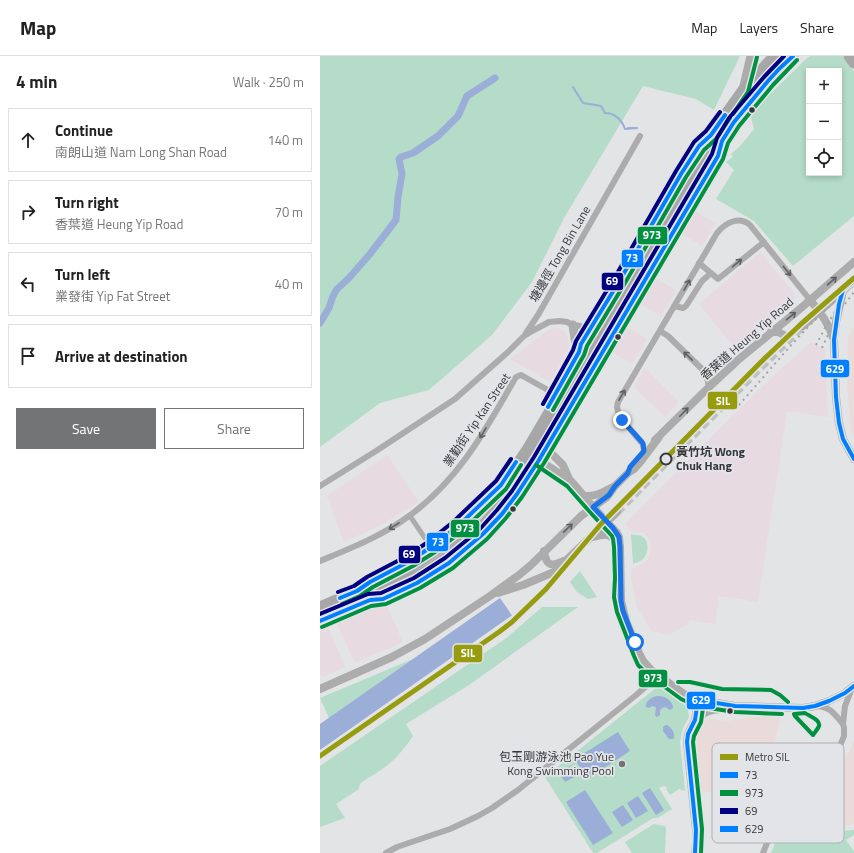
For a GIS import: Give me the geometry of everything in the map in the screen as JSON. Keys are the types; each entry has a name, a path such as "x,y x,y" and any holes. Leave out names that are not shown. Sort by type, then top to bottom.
{"highway":[{"path":"667,220 711,135 743,90 774,56"},
{"path":"320,621 370,600 380,593 418,576 445,551 461,531 502,487 528,448 667,220 712,152 722,141 734,122 768,81 793,56"},
{"path":"849,56 854,63"},
{"path":"320,606 357,591 372,587 445,551"}],"main road":[{"path":"743,90 750,56"},
{"path":"357,591 431,547 457,527 501,485 526,445 579,352 581,344 681,174 699,146 711,135"},
{"path":"370,600 383,599 417,584 430,576 459,555 483,534 518,494 718,156 722,141"},
{"path":"573,325 579,352"},
{"path":"588,333 607,345"},
{"path":"579,352 589,350 597,362"}],"street":[{"name":"塘邊徑 Tong Bin Lane","path":"524,336 538,315 640,136"},
{"path":"644,451 642,442 619,416 617,407 618,402 723,226 740,220 750,225 819,311 828,324 834,340"},
{"path":"700,263 718,279 764,242"},
{"name":"香葉道 Heung Yip Road","path":"628,473 630,467 644,451 709,387 738,360 854,262"},
{"path":"674,306 683,308 686,306 702,280 711,273"},
{"path":"803,326 854,281"},
{"path":"843,290 836,322 834,340 836,397 839,423 843,439 854,459"},
{"path":"320,486 455,399 524,336 541,326 550,322 567,322 573,325 578,331 588,333"},
{"path":"660,331 668,336 703,370 707,377 709,387"},
{"path":"771,332 778,332 784,335"},
{"name":"業勤街 Yip Kan Street","path":"320,561 376,537 410,516 428,501 445,485 474,448 516,377 522,375 555,394"},
{"name":"香葉道 Heung Yip Road","path":"320,689 408,648 441,629 490,596 526,569 581,516 607,498 615,486 641,462 659,437"},
{"path":"526,445 539,460 571,481"},
{"path":"546,448 563,465 571,481 619,537 620,597 623,611 639,653 646,664 657,676 684,694 698,700 736,706 803,708 829,701 854,686"},
{"name":"香葉道 Heung Yip Road","path":"584,496 596,496 615,486"},
{"name":"香葉道 Heung Yip Road","path":"490,596 523,585 554,572 617,512"},
{"path":"410,516 429,544"},
{"path":"591,537 607,534 611,536 620,547"},
{"path":"544,551 545,559 552,565 568,559"},
{"path":"526,569 530,576 535,580"},
{"path":"386,853 397,847 435,835 464,823 506,799 538,775 657,676"},
{"path":"841,743 844,736 844,706 854,686"},
{"path":"695,853 696,830 687,742 698,700"},
{"path":"694,720 706,712 736,706"},
{"path":"814,706 828,708 843,724"},
{"path":"763,853 767,843"}],"shaded area":[{"path":"691,209 716,224 702,246 678,232"},
{"path":"760,252 797,296 735,348 699,304"},
{"path":"652,276 676,290 661,316 637,302"},
{"path":"623,325 647,339 632,364 609,350"},
{"path":"554,328 561,329 565,332 568,338 569,347 550,382 510,359 546,331"},
{"path":"854,328 854,437 851,431 847,384 848,336"},
{"path":"811,342 826,350 827,406 829,417 787,411 758,602 719,596 715,624 689,620 688,625 667,635 652,631 637,608 631,570 644,563 649,558 651,543 643,532 634,533 625,524 735,413"},
{"path":"645,368 679,402 665,417 634,387"},
{"path":"387,455 419,502 383,524 344,542 327,496"},
{"path":"385,602 403,642 355,663 337,624"},
{"path":"328,627 345,667 322,677 320,673 320,631"},
{"path":"781,713 775,743 712,743 712,791 701,793 694,740 703,721 709,719 728,721"},
{"path":"854,740 854,823 844,827 844,758 850,750"}],"green space":[{"path":"320,56 740,56 714,110 696,99 643,86 564,218 532,282 492,335 429,390 380,403 320,447"},
{"path":"810,56 842,56 846,59 854,72 854,216 793,266 754,221 716,199 734,170 726,162 733,157 731,154 741,145 754,129 751,117 767,97"},
{"path":"631,534 642,536 647,542 646,555 641,561 633,564"},
{"path":"580,571 597,597 588,599 577,592 570,582"},
{"path":"542,607 578,607 469,685 406,724 413,736 404,749 389,764 361,783 359,789 336,804 345,818 320,827 320,766 505,639"},
{"path":"413,659 329,718 320,698"},
{"name":"包玉剛游泳池 Pao Yue Kong Swimming Pool","path":"658,686 684,704 688,710 689,717 683,728 680,742 685,791 679,789 670,795 666,789 667,787 663,786 659,788 672,809 658,818 653,818 597,853 593,853 545,777"},
{"path":"654,824 665,826 666,828 665,853 632,853 625,842"},
{"path":"854,830 854,835 846,840 854,853 771,853 775,843 844,843 844,831"}],"water":[{"path":"500,598 513,617 320,752 320,724"},
{"path":"657,696 665,697 669,700 673,708 670,710 665,707 662,708 660,710 660,715 657,717 655,715 656,708 652,706 649,708 646,707 646,705 649,700"},
{"path":"666,725 671,728 673,732 673,739 669,739 663,731 663,727"},
{"path":"618,732 630,751 587,779 575,759"},
{"path":"570,766 576,776 565,782 559,773"},
{"path":"650,788 664,810 656,815 642,793"},
{"path":"585,790 613,833 593,845 566,802"},
{"path":"638,796 648,811 636,818 627,803"},
{"path":"623,805 633,820 622,827 612,812"}],"pier":[{"path":"514,614 514,618 320,754 320,750"}],"waterway":[{"path":"320,323 329,308 337,289 370,254 396,220 402,174 399,159 413,153 438,136 458,116 467,96 495,78"},
{"path":"573,87 583,103 601,106 605,113 612,114 618,118 625,129 637,128 628,128"}],"tunnel":[{"path":"617,512 803,326"}],"railway":[{"path":"739,405 808,327 854,284"},
{"path":"845,304 854,292"},
{"path":"816,345 826,326 846,295"},
{"path":"822,348 831,328"}],"metro line":[{"name":"SIL","path":"320,756 512,622 546,589 601,524 763,360 801,324 854,278"}],"transit line":[{"name":"69","path":"320,614 368,594 381,593 414,578 445,558 479,530 497,510 512,491 534,457 712,154 717,138 729,118 784,56"},
{"name":"73","path":"320,621 370,600 383,599 417,583 449,563 483,534 502,514 539,460 718,156 722,141 734,122 768,81 793,56"},
{"name":"973","path":"733,114 748,92 757,57"},
{"name":"973","path":"322,627 371,606 386,604 420,588 453,568 487,539 506,518 522,497 544,463 723,159 728,143 739,126 773,85 797,60"},
{"name":"69","path":"543,404 573,350 576,341 676,171 694,142 706,131 720,112"},
{"name":"73","path":"548,407 579,352 581,344 681,174 699,146 711,135 725,115"},
{"name":"973","path":"553,410 584,355 587,346 686,177 704,150 716,139 730,118"},
{"name":"629","path":"854,281 843,290 839,304 834,340 836,397 839,423 843,439 854,459"},
{"name":"69","path":"338,592 354,586 367,577 407,556 428,542 453,522 496,481 511,459"},
{"name":"73","path":"340,598 357,591 370,582 410,561 457,527 501,485 516,462"},
{"name":"973","path":"342,604 360,596 373,587 413,566 435,552 461,532 506,489 521,465"},
{"name":"973","path":"536,465 567,486 612,536 614,547 614,597 617,612 638,665 647,674 681,699 696,706 735,712 782,714"},
{"name":"973","path":"678,682 690,682 722,689 771,690 788,702"},
{"name":"629","path":"695,853 696,830 687,742 688,734 695,720 698,700 735,706 803,708 829,701 845,693 854,686"},
{"name":"973","path":"701,853 702,829 693,742 694,736 701,722 704,701"},
{"name":"973","path":"805,713 817,720 819,724 813,735 794,714 805,713"}],"place":[{"name":"黃竹坑 Wong Chuk Hang","path":"666,459"},
{"name":"包玉剛游泳池 Pao Yue Kong Swimming Pool","path":"622,764"}],"route":[{"path":"622,420 642,442 644,451 607,498 593,507 613,528 619,537 621,578 620,597 623,611 635,642"}]}
